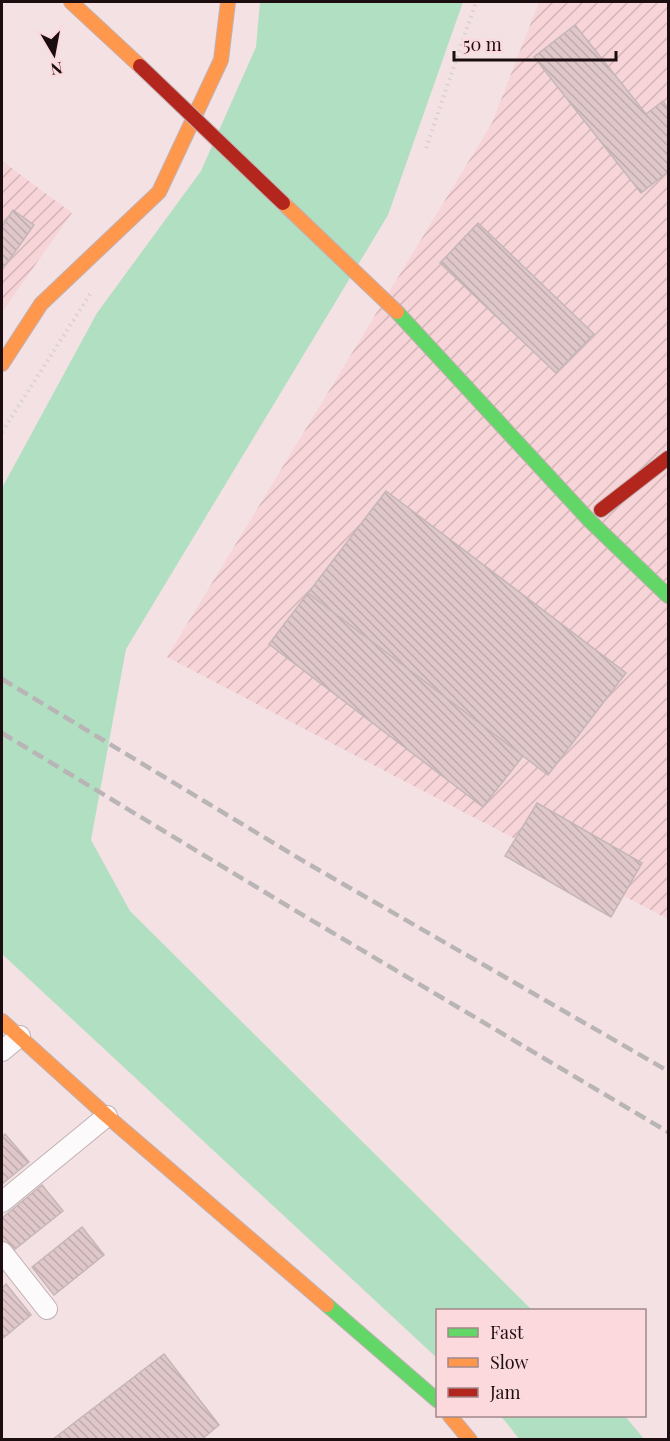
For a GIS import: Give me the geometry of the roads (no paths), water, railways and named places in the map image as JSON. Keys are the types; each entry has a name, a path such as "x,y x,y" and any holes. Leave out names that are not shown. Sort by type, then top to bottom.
{"main road":[{"path":"71,2 567,477"},
{"path":"2,363 41,304 159,192 221,60 228,2"},
{"path":"397,312 590,521 669,596"},
{"path":"601,510 669,458"},
{"path":"2,1021 107,1116 436,1399"},
{"path":"451,1417 470,1440"}],"street":[{"path":"2,1051 20,1036"},
{"path":"2,1202 107,1116"},
{"path":"2,1252 47,1309"}],"railway":[{"path":"2,679 305,862 668,1071"},
{"path":"2,733 668,1132"}]}
